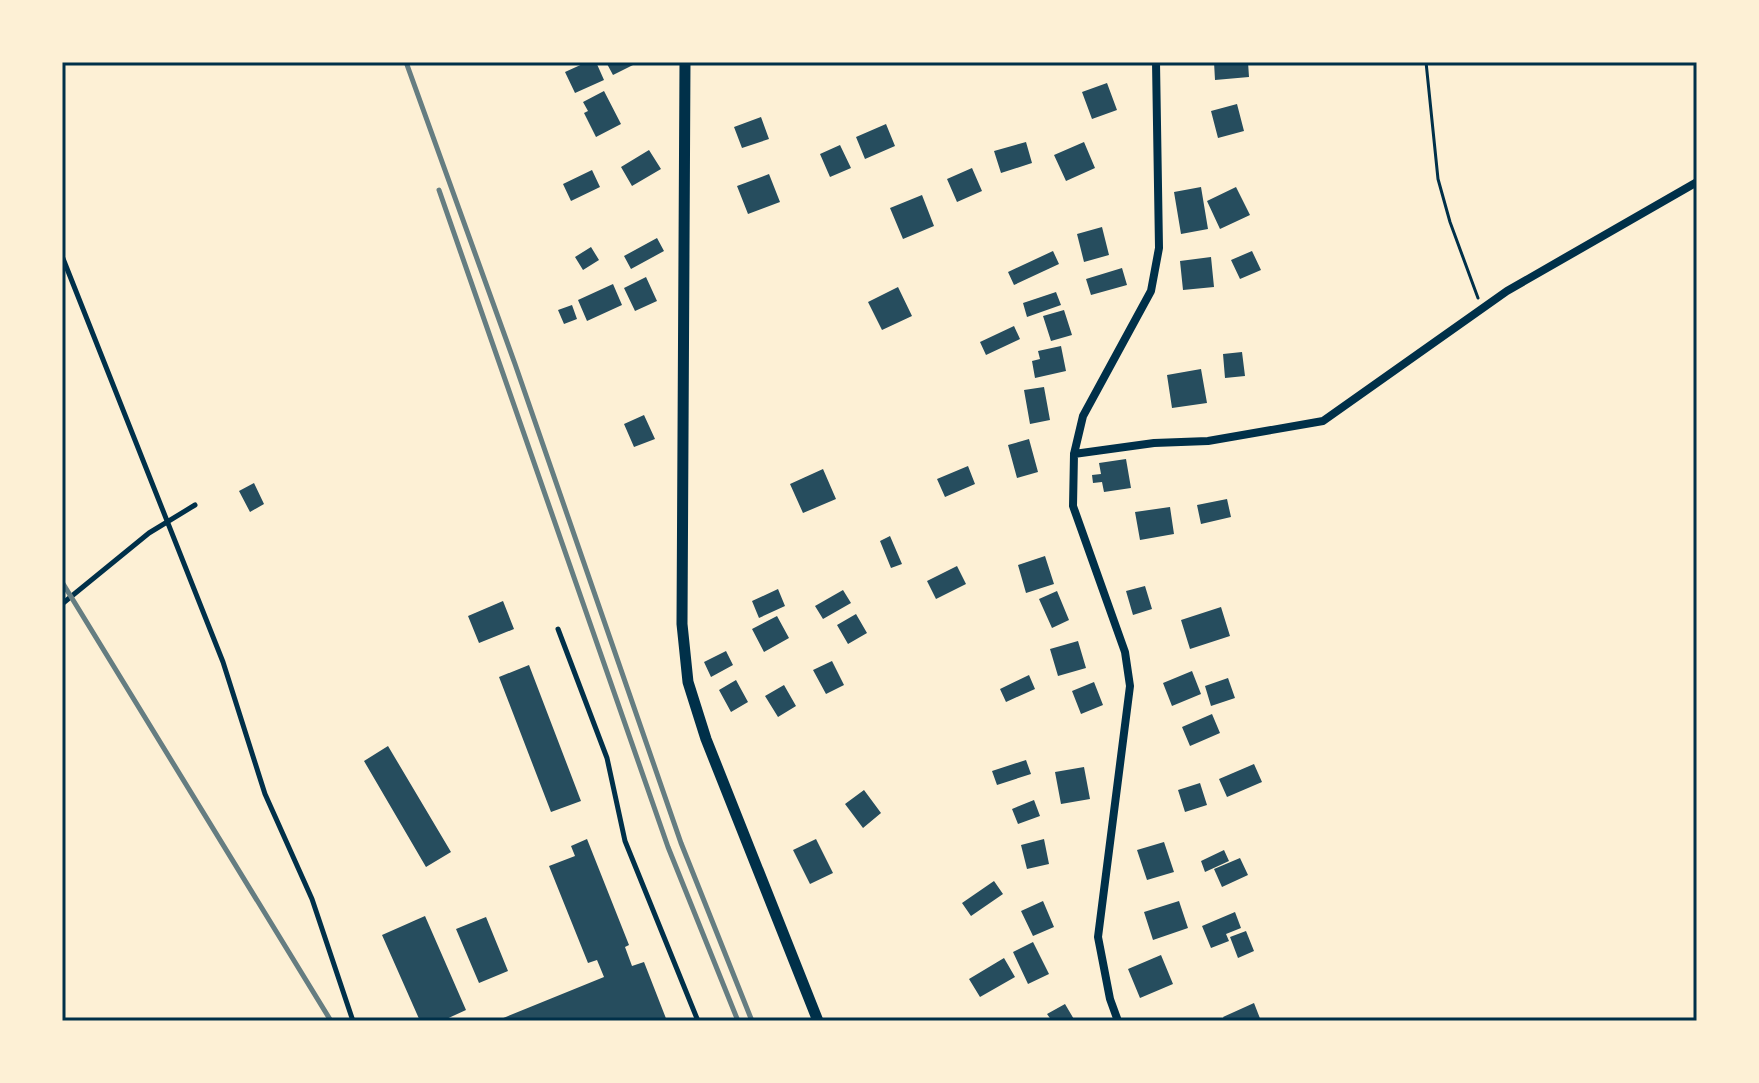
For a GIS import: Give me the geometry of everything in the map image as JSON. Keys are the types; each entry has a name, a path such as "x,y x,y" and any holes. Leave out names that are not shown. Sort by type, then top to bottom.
{"street":[{"path":"685,62 682,624 688,682 706,739 818,1021"},
{"path":"1118,1021 1110,999 1098,937 1130,686 1125,652 1073,506 1074,454 1083,416 1151,291 1159,248 1156,62"},
{"path":"1074,454 1154,443 1208,441 1323,421 1507,291 1697,182"}],"lane":[{"path":"62,256 223,662 265,794 312,899 353,1021"},
{"path":"62,604 149,533 195,505"},
{"path":"558,629 607,758 625,841 698,1021"}],"path":[{"path":"1426,62 1438,179 1482,310"}],"building":[{"path":"587,62 596,62 604,80 575,93 565,72"},
{"path":"606,62 639,62 613,75"},
{"path":"1214,62 1248,62 1249,77 1215,80"},
{"path":"1107,83 1117,110 1092,119 1082,92"},
{"path":"604,91 621,124 596,137 584,113 588,111 583,102"},
{"path":"1237,104 1244,131 1218,138 1211,111"},
{"path":"761,117 769,139 742,148 734,127"},
{"path":"886,124 895,146 865,159 856,137"},
{"path":"1026,142 1032,163 1001,173 994,151"},
{"path":"1084,142 1095,168 1066,181 1054,155"},
{"path":"840,145 851,168 830,177 820,154"},
{"path":"649,150 661,169 632,186 621,167"},
{"path":"972,168 982,191 957,202 947,179"},
{"path":"592,170 600,187 571,201 563,184"},
{"path":"769,174 780,202 748,214 737,186"},
{"path":"1201,187 1208,229 1181,234 1174,192"},
{"path":"1236,187 1250,215 1220,229 1207,201"},
{"path":"922,195 934,226 903,239 890,208"},
{"path":"1102,227 1109,255 1084,262 1077,234"},
{"path":"657,238 664,251 631,269 624,256"},
{"path":"591,247 599,260 583,270 575,257"},
{"path":"1053,251 1059,264 1014,285 1008,272"},
{"path":"1252,251 1261,270 1240,279 1231,260"},
{"path":"1211,257 1214,287 1183,290 1180,261"},
{"path":"1122,268 1127,285 1091,295 1086,279"},
{"path":"646,277 657,301 635,311 624,288"},
{"path":"613,284 622,305 587,321 578,300"},
{"path":"898,287 912,316 882,330 868,302"},
{"path":"1056,292 1061,305 1027,317 1023,303"},
{"path":"572,305 577,319 564,324 558,310"},
{"path":"1064,310 1072,335 1051,341 1043,316"},
{"path":"1014,326 1020,339 986,355 980,342"},
{"path":"1061,346 1066,371 1035,378 1032,361 1040,359 1038,351"},
{"path":"1242,352 1245,376 1225,378 1223,354"},
{"path":"1201,369 1207,403 1172,408 1167,375"},
{"path":"1044,387 1050,420 1030,424 1024,390"},
{"path":"644,415 655,439 634,447 624,424"},
{"path":"1029,439 1038,472 1017,478 1008,445"},
{"path":"1126,459 1131,488 1104,492 1102,482 1093,483 1092,475 1101,474 1099,463"},
{"path":"968,466 975,484 945,497 937,479"},
{"path":"823,469 836,499 803,513 790,484"},
{"path":"254,483 264,504 250,512 239,491"},
{"path":"1227,499 1231,517 1201,524 1197,505"},
{"path":"1170,507 1174,534 1140,540 1135,512"},
{"path":"890,536 902,564 891,568 880,541"},
{"path":"1045,556 1054,584 1026,593 1018,565"},
{"path":"957,566 966,584 936,599 927,581"},
{"path":"1145,586 1152,609 1133,615 1126,591"},
{"path":"778,589 785,606 759,618 752,601"},
{"path":"843,590 851,603 823,619 815,606"},
{"path":"1057,591 1069,620 1052,628 1039,599"},
{"path":"503,601 514,629 479,643 468,616"},
{"path":"1221,607 1230,636 1190,649 1181,620"},
{"path":"856,614 867,633 848,644 837,625"},
{"path":"777,616 789,638 764,652 752,629"},
{"path":"1078,641 1086,668 1058,676 1050,649"},
{"path":"726,651 733,665 711,677 704,662"},
{"path":"832,661 844,685 826,694 813,670"},
{"path":"529,665 581,801 551,812 499,677"},
{"path":"1192,671 1201,694 1172,706 1163,683"},
{"path":"1029,675 1035,689 1006,702 1000,689"},
{"path":"1228,678 1235,698 1211,706 1205,686"},
{"path":"736,680 748,702 731,712 719,690"},
{"path":"1094,682 1103,705 1081,714 1072,691"},
{"path":"784,685 796,706 778,717 765,696"},
{"path":"1212,714 1220,733 1190,746 1182,727"},
{"path":"388,746 451,852 426,867 364,761"},
{"path":"1026,760 1031,774 997,785 992,771"},
{"path":"1254,764 1262,782 1227,797 1219,779"},
{"path":"1084,767 1090,799 1061,804 1055,772"},
{"path":"1200,783 1207,805 1185,812 1178,790"},
{"path":"864,790 881,813 863,828 845,804"},
{"path":"1034,800 1040,816 1018,824 1012,809"},
{"path":"587,839 629,945 625,947 632,966 644,962 667,1021 496,1021 604,977 597,960 588,963 549,866 575,856 571,846"},
{"path":"816,839 833,873 810,884 793,850"},
{"path":"1044,839 1049,864 1027,869 1021,845"},
{"path":"1164,842 1174,872 1147,880 1137,850"},
{"path":"1224,850 1229,861 1205,872 1201,861"},
{"path":"1240,858 1248,875 1222,887 1214,869"},
{"path":"994,881 1003,894 971,916 962,903"},
{"path":"1043,901 1054,927 1033,936 1021,911"},
{"path":"1179,901 1188,928 1153,940 1144,912"},
{"path":"1235,912 1241,928 1226,934 1229,941 1211,948 1202,926"},
{"path":"425,916 466,1010 442,1021 420,1021 382,935"},
{"path":"486,917 508,971 479,983 456,929"},
{"path":"1246,931 1254,951 1238,958 1230,937"},
{"path":"1033,942 1049,974 1028,984 1013,952"},
{"path":"1161,955 1173,984 1140,998 1128,969"},
{"path":"1004,958 1015,977 980,997 969,979"},
{"path":"1254,1003 1261,1021 1225,1021 1223,1017"},
{"path":"1065,1004 1075,1021 1052,1021 1047,1014"}],"railway":[{"path":"406,62 515,364 681,843 752,1021"},
{"path":"439,190 668,847 738,1021"},
{"path":"62,582 331,1021"}]}
